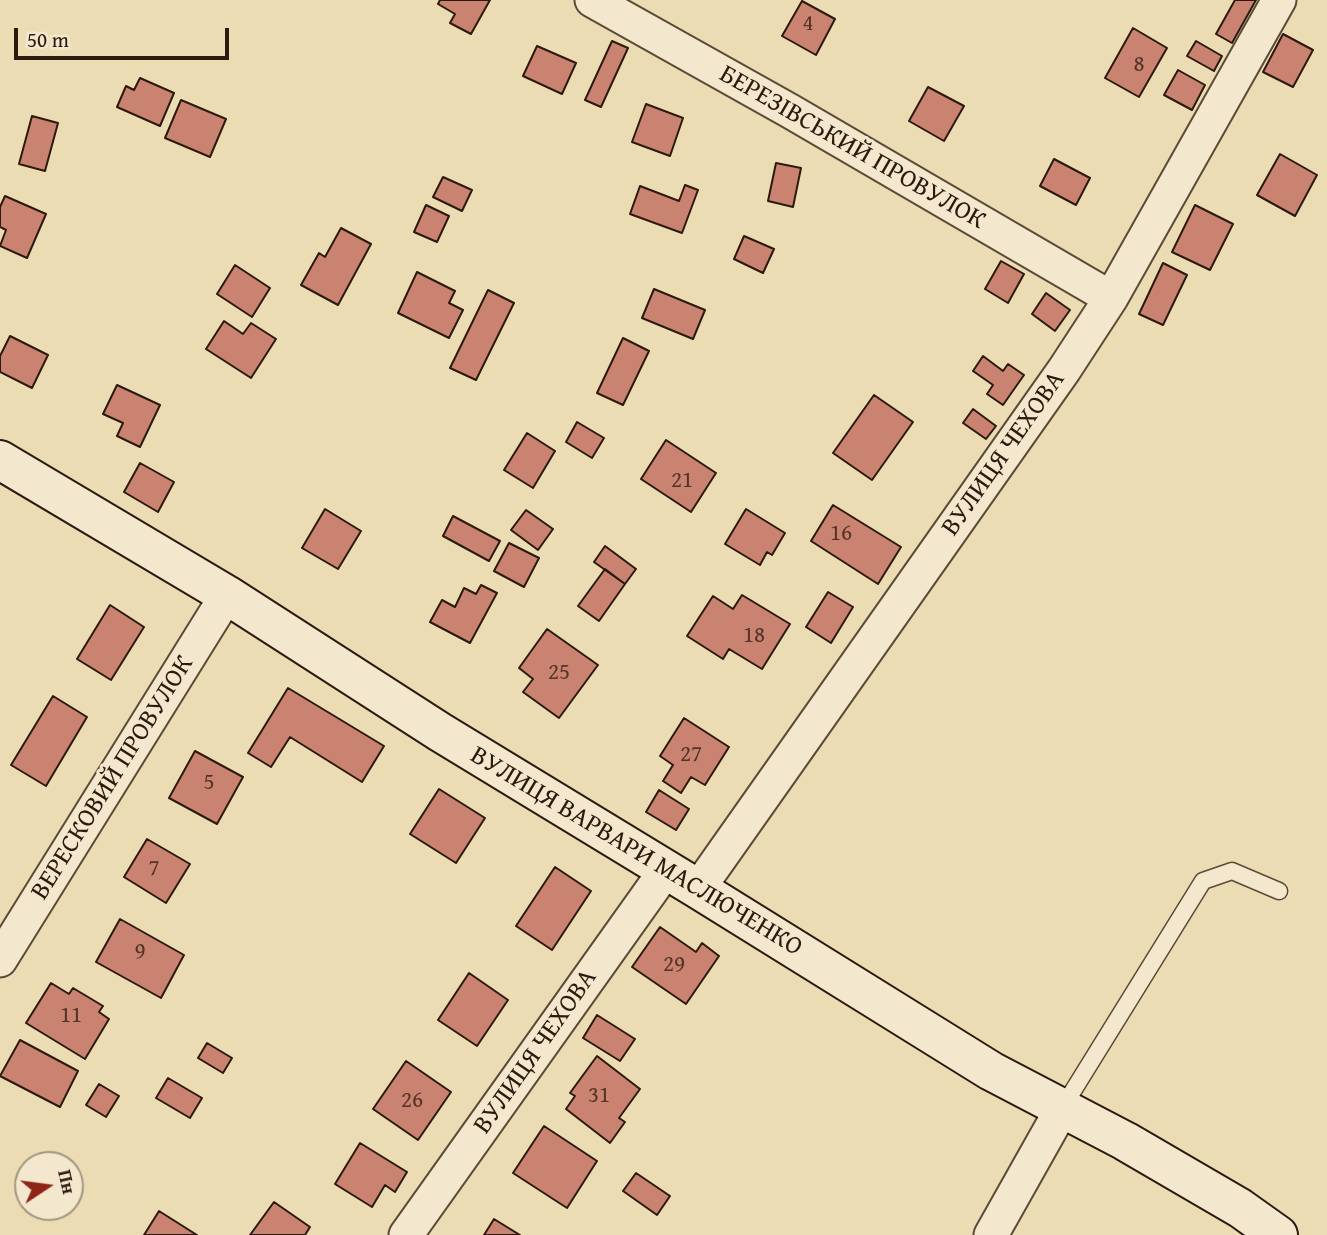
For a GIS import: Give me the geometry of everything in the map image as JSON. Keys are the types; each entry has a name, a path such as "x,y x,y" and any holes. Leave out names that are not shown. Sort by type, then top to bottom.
{"street":[{"name":"БЕРЕЗІВСЬКИЙ ПРОВУЛОК","path":"592,0 790,111 1111,298"},
{"name":"ВУЛИЦЯ ЧЕХОВА","path":"406,1235 682,879 1064,370 1111,298 1279,0"},
{"name":"ВУЛИЦЯ ВАРВАРИ МАСЛЮЧЕНКО","path":"0,460 226,595 440,732 991,1071 1125,1141 1240,1208 1278,1235"},
{"name":"ВЕРЕСКОВИЙ ПРОВУЛОК","path":"0,960 226,595"},
{"path":"991,1235 1063,1107"}],"lane":[{"path":"1063,1107 1203,881 1232,870 1279,891"}],"building":[{"path":"440,0 490,0 471,34 450,23 455,14 438,4"},
{"path":"1235,0 1256,0 1232,43 1216,34"},
{"path":"802,1 835,19 816,55 782,36"},
{"path":"1133,28 1167,48 1139,97 1105,78"},
{"path":"1283,34 1313,50 1293,87 1263,72"},
{"path":"612,41 628,48 601,107 585,100"},
{"path":"1196,41 1222,56 1214,71 1187,56"},
{"path":"537,46 576,63 562,94 523,76"},
{"path":"1178,70 1205,85 1192,110 1164,95"},
{"path":"140,78 174,93 160,126 117,107 126,86 134,90"},
{"path":"928,87 964,106 944,141 909,121"},
{"path":"181,100 226,119 210,157 165,138"},
{"path":"646,104 683,118 670,156 632,142"},
{"path":"32,116 58,123 45,171 19,164"},
{"path":"1280,154 1317,175 1295,216 1257,195"},
{"path":"1054,159 1090,178 1076,205 1040,186"},
{"path":"776,163 801,168 793,207 768,201"},
{"path":"443,177 472,190 462,211 433,197"},
{"path":"685,185 698,190 682,233 630,214 640,186 679,201"},
{"path":"5,196 46,214 27,258 0,246 6,230 0,227 0,207"},
{"path":"426,205 449,216 437,242 414,232"},
{"path":"1195,205 1233,224 1210,270 1172,252"},
{"path":"341,228 371,244 338,305 301,285 319,253 325,257"},
{"path":"744,236 774,249 763,273 734,259"},
{"path":"1001,261 1024,274 1008,303 985,289"},
{"path":"1163,263 1187,275 1163,325 1139,314"},
{"path":"235,265 270,288 252,317 217,294"},
{"path":"417,272 455,291 449,303 463,310 449,338 398,313"},
{"path":"654,289 705,310 693,339 642,318"},
{"path":"488,290 514,303 476,380 450,368"},
{"path":"1046,293 1070,310 1055,331 1032,314"},
{"path":"224,321 243,334 251,323 276,339 251,378 206,349"},
{"path":"10,336 48,355 32,388 0,372 0,356"},
{"path":"623,338 649,351 623,405 597,393"},
{"path":"983,356 1003,371 1008,364 1024,375 1003,405 987,394 993,385 973,371"},
{"path":"117,385 160,405 140,447 117,436 123,423 103,414"},
{"path":"874,395 913,422 872,480 833,453"},
{"path":"973,409 996,426 986,439 963,423"},
{"path":"577,422 604,438 592,458 566,442"},
{"path":"527,433 555,451 533,488 504,470"},
{"path":"666,440 716,473 691,512 641,479"},
{"path":"140,463 174,482 158,512 124,492"},
{"path":"833,505 901,547 878,584 811,541"},
{"path":"325,509 361,531 338,569 302,548"},
{"path":"746,509 785,533 772,555 767,552 760,565 725,544"},
{"path":"526,510 553,529 538,550 511,530"},
{"path":"453,516 500,541 489,561 443,536"},
{"path":"509,543 539,558 524,587 494,571"},
{"path":"605,546 636,569 625,584 594,562"},
{"path":"605,569 625,584 599,621 578,606"},
{"path":"481,585 497,593 470,643 430,622 442,600 455,607 464,588 476,594"},
{"path":"828,592 853,607 831,643 806,627"},
{"path":"742,595 790,624 762,669 729,649 723,659 687,636 713,596 733,609"},
{"path":"110,605 144,627 111,680 77,659"},
{"path":"547,629 598,665 559,718 523,692 533,679 519,668"},
{"path":"288,688 384,746 362,782 290,737 271,767 248,753"},
{"path":"53,696 87,717 46,786 11,765"},
{"path":"684,718 729,747 705,785 691,777 681,793 663,781 673,765 660,756"},
{"path":"195,751 243,777 217,824 169,798"},
{"path":"439,789 485,818 456,863 410,834"},
{"path":"659,790 689,809 676,830 646,812"},
{"path":"147,839 190,864 166,903 124,877"},
{"path":"555,867 591,891 552,950 516,926"},
{"path":"120,919 184,955 161,998 96,962"},
{"path":"660,927 696,952 702,943 719,956 686,1004 632,967"},
{"path":"469,973 508,1000 477,1046 438,1020"},
{"path":"51,983 69,994 73,988 103,1006 99,1012 109,1019 85,1059 26,1023"},
{"path":"597,1015 635,1039 620,1061 583,1038"},
{"path":"20,1040 78,1071 60,1107 0,1076"},
{"path":"207,1043 232,1058 223,1073 198,1058"},
{"path":"597,1056 640,1089 619,1118 625,1122 610,1143 566,1109 575,1096 570,1093"},
{"path":"406,1061 451,1092 418,1140 373,1109"},
{"path":"168,1078 202,1098 190,1118 156,1098"},
{"path":"99,1084 119,1096 106,1117 86,1105"},
{"path":"544,1126 597,1161 567,1208 513,1173"},
{"path":"360,1143 407,1172 395,1192 385,1185 372,1207 335,1184"},
{"path":"636,1173 670,1196 657,1215 623,1191"},
{"path":"274,1202 310,1227 305,1235 250,1235"},
{"path":"159,1211 197,1235 144,1235"},
{"path":"494,1219 520,1235 484,1235"}]}
